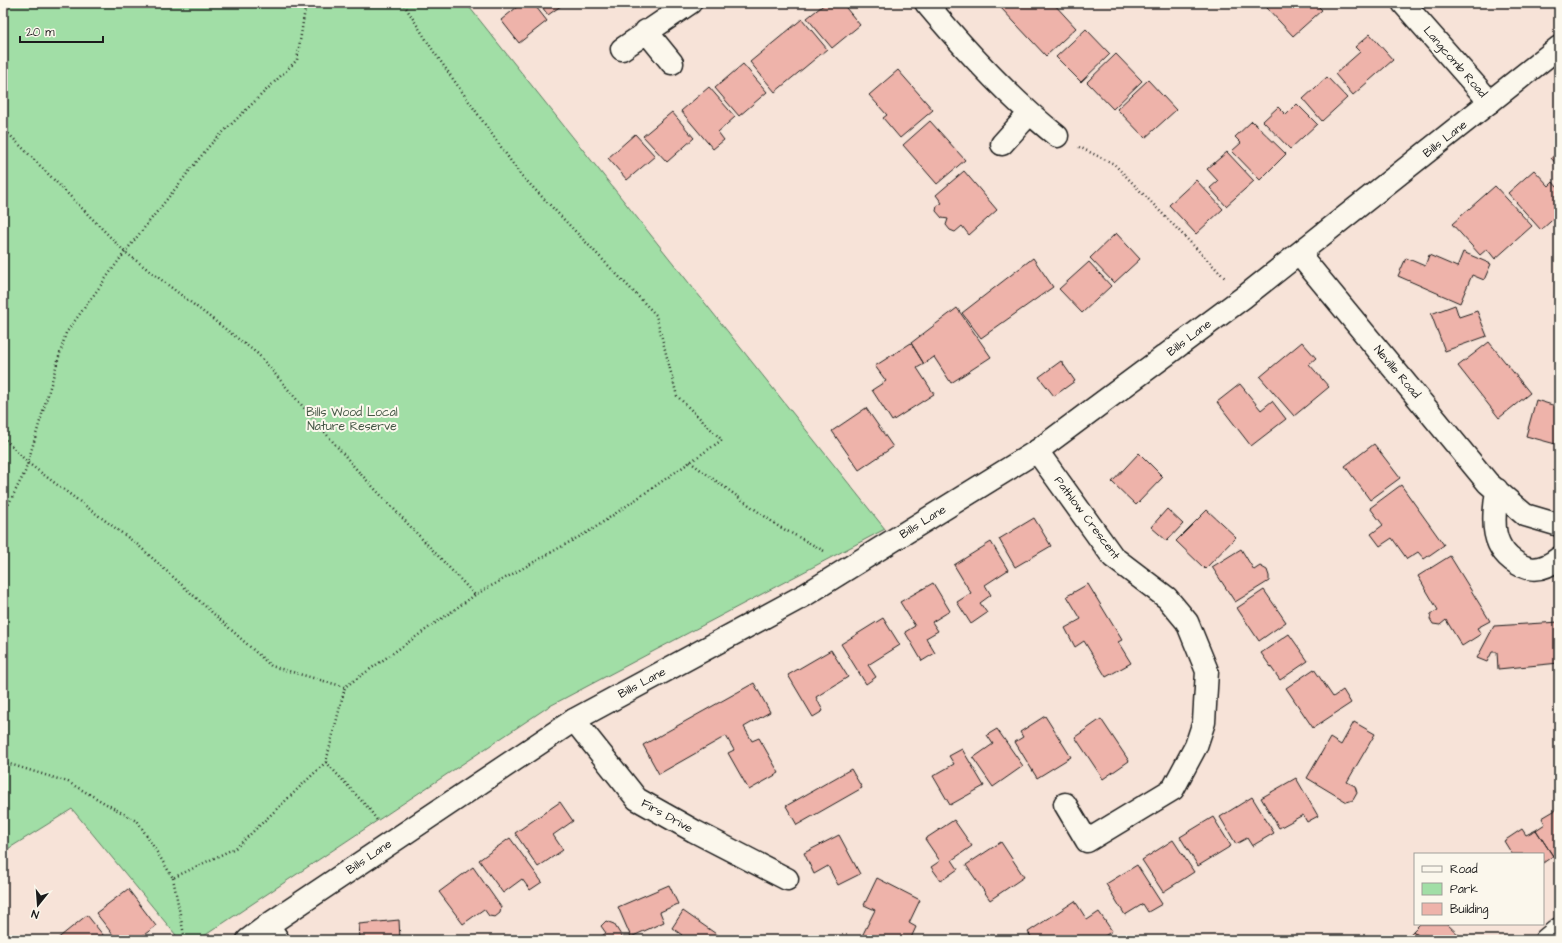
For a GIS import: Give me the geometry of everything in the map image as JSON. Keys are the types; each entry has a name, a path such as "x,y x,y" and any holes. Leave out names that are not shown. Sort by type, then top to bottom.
{"street":[{"path":"622,49 646,31 690,3"},
{"path":"926,3 968,53 1029,114 1057,136"},
{"name":"Langcomb Road","path":"1403,3 1490,102"},
{"path":"646,31 672,64"},
{"name":"Bills Lane","path":"248,940 273,932 392,842 574,720 806,595 1037,451 1244,298 1559,47"},
{"path":"1002,144 1029,114"},
{"name":"Neville Road","path":"1299,254 1488,483 1525,515 1559,525"},
{"name":"Pathlow Crescent","path":"1037,451 1113,557 1167,598 1187,622 1207,671 1204,722 1196,746 1173,789 1087,841 1065,804"},
{"path":"1497,490 1494,515 1495,526 1498,543 1503,554 1514,562 1527,568 1541,568 1559,558"},
{"name":"Firs Drive","path":"574,720 636,799 787,879"},
{"path":"1546,940 1559,929"}],"path":[{"path":"3,515 25,472 66,333 125,252 210,145 297,60 306,3"},
{"path":"173,878 237,847 326,762 345,687 475,595 593,529 722,440 677,396 656,315 520,174 434,52 403,3"},
{"path":"3,128 125,252 258,354 357,470 475,595"},
{"path":"1057,136 1114,164 1244,298"},
{"path":"3,437 28,463 138,545 271,666 345,687"},
{"path":"690,462 778,526 852,566"},
{"path":"3,762 68,782 138,822 173,878 185,940"},
{"path":"326,762 370,810 392,842"}],"green space":[{"name":"Bills Wood Local Nature Reserve","path":"3,3 466,3 885,529 548,707 198,940 180,940 72,809 3,852"}],"building":[{"path":"522,3 533,3 547,21 519,43 501,20"},
{"path":"539,3 565,3 548,15"},
{"path":"826,3 842,3 860,25 832,48 807,18"},
{"path":"1007,3 1053,3 1076,28 1046,56 1001,8"},
{"path":"1273,3 1315,3 1322,10 1293,36 1267,8"},
{"path":"802,19 827,49 775,92 750,62"},
{"path":"1086,29 1110,54 1081,82 1056,57"},
{"path":"1370,34 1393,60 1353,95 1335,74 1360,52 1355,47"},
{"path":"1116,54 1142,81 1113,109 1087,82"},
{"path":"743,64 767,92 739,116 715,88"},
{"path":"898,70 933,110 900,138 883,118 887,115 869,95"},
{"path":"1327,77 1347,98 1322,121 1303,99"},
{"path":"1148,80 1176,110 1145,138 1117,109"},
{"path":"709,87 735,117 718,132 724,140 713,149 681,111"},
{"path":"1297,104 1317,124 1290,149 1263,121 1278,107 1286,115"},
{"path":"672,112 694,138 667,162 643,136"},
{"path":"930,121 965,160 937,184 903,145"},
{"path":"1252,121 1286,154 1260,180 1232,151 1241,143 1235,137"},
{"path":"635,134 655,156 627,180 608,158"},
{"path":"1227,152 1254,181 1226,206 1210,188 1218,181 1207,169"},
{"path":"1559,152 1559,167 1551,158"},
{"path":"1534,170 1549,186 1553,182 1557,187 1559,186 1559,214 1541,230 1508,193"},
{"path":"964,171 997,210 969,235 962,226 955,232 950,230 946,225 948,219 942,218 936,211 937,206 942,203 936,195"},
{"path":"1196,180 1223,209 1196,234 1169,205"},
{"path":"1495,186 1532,226 1495,259 1487,249 1480,255 1452,224"},
{"path":"1116,233 1140,259 1114,283 1090,258"},
{"path":"1463,252 1491,264 1484,280 1472,275 1460,303 1398,276 1406,258 1425,266 1429,255 1457,267"},
{"path":"1033,258 1053,287 981,338 962,313"},
{"path":"1089,262 1111,286 1082,313 1059,289"},
{"path":"1455,305 1459,317 1477,311 1487,336 1445,351 1431,314"},
{"path":"957,308 991,357 951,383 934,357 924,364 911,343"},
{"path":"1302,342 1316,358 1309,364 1329,387 1294,416 1260,377"},
{"path":"1489,342 1530,393 1499,418 1458,366"},
{"path":"911,343 924,364 917,368 934,394 892,421 872,390 886,381 875,366"},
{"path":"1061,361 1075,381 1054,396 1039,377"},
{"path":"1240,384 1261,410 1272,401 1286,419 1251,446 1217,402"},
{"path":"1536,400 1559,407 1559,445 1526,436"},
{"path":"866,408 893,447 859,470 832,431"},
{"path":"1374,444 1400,478 1370,500 1345,466"},
{"path":"1139,453 1163,477 1136,505 1112,482"},
{"path":"1401,485 1444,545 1424,559 1418,552 1407,559 1392,538 1380,546 1371,534 1383,525 1370,508"},
{"path":"1167,509 1183,524 1167,541 1151,527"},
{"path":"1207,510 1236,537 1205,569 1176,541"},
{"path":"1034,518 1051,546 1015,567 999,539"},
{"path":"991,542 1008,570 985,585 991,595 980,603 987,613 971,624 957,602 971,593 954,565"},
{"path":"1241,549 1254,570 1260,566 1267,570 1269,581 1235,602 1212,567"},
{"path":"1450,556 1490,621 1477,628 1481,634 1462,646 1446,620 1440,625 1433,624 1430,619 1431,614 1438,610 1418,576"},
{"path":"933,583 950,611 932,622 938,631 926,638 935,653 922,661 905,632 915,626 900,602"},
{"path":"1088,584 1122,640 1118,642 1131,663 1106,677 1084,641 1075,647 1065,628 1081,619 1067,596"},
{"path":"1264,590 1286,622 1259,641 1237,608"},
{"path":"883,618 900,645 868,665 876,677 866,684 841,644"},
{"path":"1559,622 1559,663 1498,669 1497,652 1492,652 1487,662 1477,658 1494,626"},
{"path":"1289,634 1308,661 1280,680 1261,653"},
{"path":"831,650 848,677 816,697 823,711 813,717 788,675"},
{"path":"1314,669 1333,697 1343,690 1351,703 1313,728 1286,688"},
{"path":"754,683 770,712 744,727 752,741 759,738 779,773 749,790 728,753 734,750 726,736 659,774 643,745"},
{"path":"1045,716 1071,757 1037,778 1015,742 1023,737 1020,732"},
{"path":"1101,719 1129,761 1103,779 1075,737"},
{"path":"1354,722 1375,734 1347,782 1355,786 1357,793 1353,800 1347,802 1307,778 1330,738 1341,745"},
{"path":"997,729 1023,766 993,787 973,758 993,744 987,735"},
{"path":"962,749 984,786 950,805 933,776 954,764 949,756"},
{"path":"851,769 862,788 797,825 786,806"},
{"path":"1296,778 1318,816 1307,822 1303,815 1279,828 1261,798"},
{"path":"1252,797 1274,833 1252,846 1247,838 1236,844 1220,817"},
{"path":"560,802 573,821 553,835 563,850 538,867 515,833"},
{"path":"1559,808 1559,853 1553,856 1536,830 1545,824 1542,818"},
{"path":"1213,817 1231,846 1198,866 1180,837"},
{"path":"954,820 972,846 952,860 958,869 941,881 931,867 940,861 925,839"},
{"path":"1522,829 1526,835 1536,830 1553,856 1544,862 1544,853 1511,853 1504,841"},
{"path":"839,835 860,874 838,885 828,866 814,874 804,853"},
{"path":"510,838 542,882 530,890 522,879 503,893 479,860"},
{"path":"1173,840 1194,872 1163,892 1142,860"},
{"path":"1001,842 1024,877 990,900 966,865"},
{"path":"1137,865 1162,904 1148,912 1143,904 1125,915 1106,884"},
{"path":"473,867 501,907 500,913 495,917 489,916 484,909 463,924 439,892"},
{"path":"877,878 920,900 909,923 916,927 910,940 866,940 861,938 875,910 864,905"},
{"path":"669,885 678,904 660,912 664,922 631,937 618,907"},
{"path":"128,889 156,926 137,940 117,940 96,913"},
{"path":"1075,901 1087,920 1099,912 1112,931 1099,940 1082,940 1081,937 1076,940 1033,940 1028,932"},
{"path":"683,911 722,938 721,940 678,940 682,935 672,928"},
{"path":"87,915 107,940 56,940"},
{"path":"399,920 400,940 360,940 359,924"},
{"path":"606,921 614,924 624,940 596,940 606,933 601,926"},
{"path":"1419,925 1448,925 1461,937 1458,940 1423,940 1413,931"},
{"path":"1413,931 1423,940 1405,940"}]}
